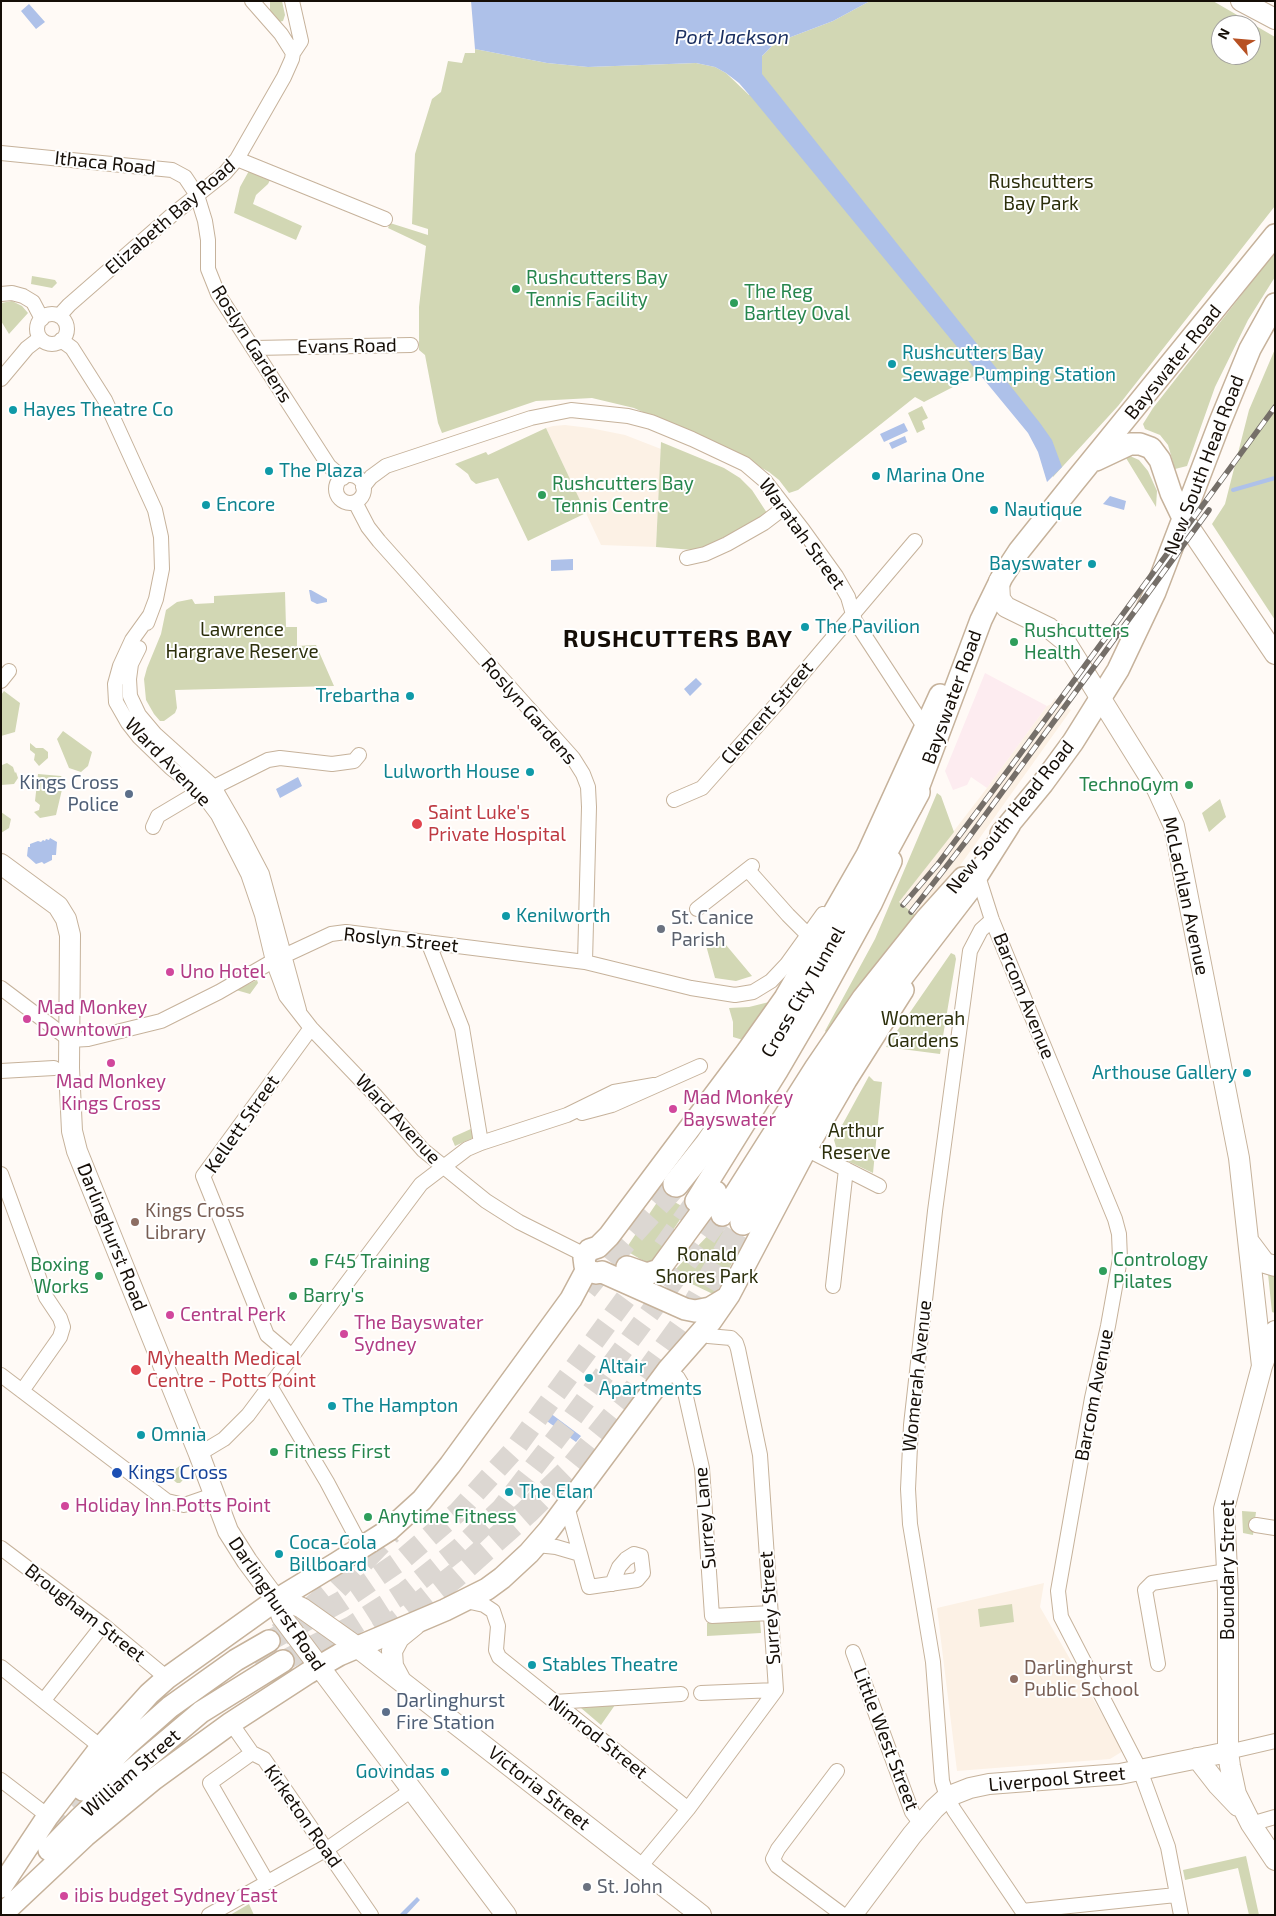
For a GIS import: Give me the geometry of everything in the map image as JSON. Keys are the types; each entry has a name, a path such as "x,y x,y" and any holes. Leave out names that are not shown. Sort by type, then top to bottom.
{"highway":[{"name":"Cross City Tunnel","path":"676,1184 708,1144 748,1086 917,792"},
{"path":"732,1218 768,1177 830,1075 876,1008 976,879"}],"main road":[{"name":"Bayswater Road","path":"696,1201 777,1071 871,904 890,862 917,792 980,620 999,581 1019,551 1275,235"},
{"name":"New South Head Road","path":"732,1218 816,1067 862,998 926,919 1010,824 1068,749 1101,698 1122,662 1155,592 1250,349 1275,304"},
{"path":"1089,464 1130,444 1140,444 1151,448 1160,460 1171,493 1183,518"},
{"path":"1,1888 48,1816 101,1746 140,1702 167,1678 362,1548 405,1517 436,1484 571,1299 609,1236 785,998 867,855 925,728 961,654 980,620"},
{"path":"1,1913 85,1836 154,1779 231,1723 326,1662 466,1601 487,1589 502,1578 537,1545 668,1370 701,1332 729,1295 806,1149 874,1033 1010,824"},
{"path":"596,1259 647,1274 659,1270 729,1174 769,1111 839,987 860,945 890,862"},
{"path":"596,1259 676,1306 690,1310 701,1310 715,1306 729,1295"},
{"path":"627,1267 644,1278 694,1300 701,1310 704,1322 701,1332"},
{"path":"676,1306 701,1332"},
{"name":"William Street","path":"1,1888 77,1796 127,1745 194,1690 236,1660 269,1641"},
{"name":"William Street","path":"1,1913 52,1847 125,1776 201,1712 283,1661"}],"street":[{"path":"252,1 281,34 293,53"},
{"name":"Elizabeth Bay Road","path":"59,316 69,305 172,215 225,173 238,159 284,77 293,53 301,41 292,1"},
{"path":"1241,1 1275,19"},
{"name":"Ithaca Road","path":"1,153 172,170 185,177 198,195"},
{"path":"238,159 384,219"},
{"name":"Roslyn Gardens","path":"198,195 208,240 208,269 218,294 329,466 343,478"},
{"path":"1,294 12,293 23,296 33,302 42,318"},
{"path":"50,314 63,319 66,332 57,343 48,343 40,338 37,328 42,318 50,314"},
{"path":"1,379 27,348 40,338"},
{"path":"61,340 72,348 105,400 155,510 161,537 162,569 156,599 150,615"},
{"name":"Evans Road","path":"254,348 411,345"},
{"name":"Waratah Street","path":"363,487 371,477 386,466 531,418 571,410 607,413 651,422 728,454 756,472 785,507 836,576 848,597 852,615 925,728"},
{"path":"347,476 356,477 363,487 362,496 355,502 346,503 339,498 336,489 337,484 343,478 347,476"},
{"name":"Roslyn Gardens","path":"355,502 368,527 398,564 573,758 584,774 588,787 589,807 585,962"},
{"path":"687,558 717,549 764,523 785,507"},
{"path":"1183,518 1275,654"},
{"name":"Clement Street","path":"674,800 702,788 781,699 915,541"},
{"name":"McLachlan Avenue","path":"999,581 1000,596 1004,604 1049,628 1061,637 1157,789 1174,826 1240,1158 1262,1366"},
{"name":"Ward Avenue","path":"150,615 143,638 131,664 129,679 130,696 139,715 155,734 214,786 262,874 286,996 311,1028 375,1095 423,1150 443,1167 486,1201 519,1222 596,1259"},
{"name":"Ward Avenue","path":"150,615 132,640 120,666 115,684 116,702 124,718 139,737 171,768 200,790 218,816 248,874 278,959"},
{"path":"153,827 158,816 200,790 214,786 268,760 280,758 332,764 354,761 359,755"},
{"path":"697,909 719,890 736,881 750,868 788,916 808,935 864,854 886,814"},
{"name":"Darlinghurst Road","path":"1,864 58,906 66,920 70,935 70,1109 72,1131 77,1151 228,1531 236,1546 282,1601 282,1617 326,1662 412,1790 506,1915"},
{"name":"Barcom Avenue","path":"976,879 1115,1220 1119,1234 1120,1259 1092,1398 1058,1590 1061,1617 1140,1770 1168,1847 1181,1915"},
{"name":"Womerah Avenue","path":"992,920 981,930 970,951 935,1211 908,1458 910,1524 933,1662 940,1766 947,1797 969,1834 1024,1913"},
{"name":"Roslyn Street","path":"70,1040 98,1037 161,1021 219,992 278,959 331,934 346,932 585,962 727,995 753,992 770,981 779,973 808,935"},
{"path":"428,942 462,1028 481,1143"},
{"path":"1,988 70,1040"},
{"name":"Kellett Street","path":"292,1356 267,1335 203,1176 311,1028"},
{"path":"199,1454 230,1434 242,1422 421,1184 467,1149 481,1143 567,1115 614,1092 654,1085 700,1066"},
{"path":"1,1071 54,1068"},
{"path":"806,1149 879,1186"},
{"path":"833,1286 846,1169"},
{"path":"1,1174 46,1297 60,1318 63,1327 60,1337 22,1391"},
{"name":"McLachlan Avenue","path":"1250,1242 1265,1264 1275,1266"},
{"name":"Boundary Street","path":"1275,1330 1262,1366 1224,1509 1227,1571 1228,1752 1236,1794 1248,1819 1275,1860"},
{"name":"Surrey Street","path":"640,1867 688,1809 776,1690 760,1455 738,1348 736,1342 731,1338 708,1336 701,1332"},
{"name":"Surrey Lane","path":"668,1370 678,1378 684,1388 702,1468 712,1616 771,1613"},
{"path":"1,1376 167,1501 184,1505 213,1495"},
{"path":"270,1386 327,1482 362,1548"},
{"path":"567,1506 589,1587 612,1584"},
{"path":"1256,1525 1275,1528"},
{"path":"537,1545 556,1547 580,1554"},
{"name":"Brougham Street","path":"1,1548 102,1625 167,1678"},
{"path":"1158,1664 1145,1590 1152,1583 1227,1571"},
{"name":"Victoria Street","path":"282,1601 302,1608 357,1647 701,1915"},
{"name":"Nimrod Street","path":"466,1601 484,1605 493,1611 498,1626 496,1650 498,1656 688,1809"},
{"path":"401,1682 391,1659 393,1648 399,1638 421,1620"},
{"path":"44,1700 102,1625"},
{"name":"Little West Street","path":"853,1652 912,1812 921,1824"},
{"path":"1,1667 101,1746"},
{"path":"701,1693 776,1690"},
{"path":"554,1702 682,1694"},
{"name":"Kirketon Road","path":"231,1723 252,1753 264,1759 371,1915"},
{"path":"1228,1752 1275,1741"},
{"name":"Liverpool Street","path":"852,1915 921,1824 947,1797 970,1788 989,1784 1120,1774 1228,1752"},
{"path":"252,1753 210,1783 267,1882"},
{"name":"Boundary Street","path":"1198,1758 1218,1785 1248,1819"},
{"path":"837,1771 778,1849 773,1863 843,1915"},
{"path":"1,1780 48,1816"},
{"path":"209,1915 327,1849 412,1790"},
{"path":"1248,1819 1275,1817"},
{"path":"1024,1913 1176,1895"}],"shaded area":[{"path":"565,425 625,435 661,449 656,547 601,545 546,428"},
{"path":"985,673 1047,706 987,788 971,777 967,785 953,790 945,771"},
{"path":"1055,698 1071,710 949,881 918,917 899,902"},
{"name":"Darlinghurst Public School","path":"1044,1583 1040,1607 1123,1751 1110,1759 957,1771 937,1608"}],"green space":[{"path":"270,1 282,1 285,15 283,21 279,22 270,14"},
{"name":"Rushcutters Bay Park","path":"870,1 1213,1 1237,15 1211,15 1211,65 1261,65 1261,29 1275,37 1275,206 1118,406 1053,477 1044,439 980,373 924,402 915,397 798,490 789,493 779,480 769,472 743,458 634,408 592,398 536,401 442,433 438,423 425,355 419,350 419,307 426,246 388,228 390,223 428,235 428,229 412,224 415,154 432,99 441,92 448,61 462,63 465,53 475,53 475,49 547,63 588,67 696,63 715,67 726,73 749,95 762,74 762,56 775,43 833,21"},
{"path":"250,169 271,178 268,184 256,195 253,204 302,226 296,240 234,213 240,187"},
{"path":"1275,252 1275,277 1248,320 1215,387 1187,466 1175,469 1168,445 1160,435 1145,429 1143,424 1153,408"},
{"path":"32,276 55,280 57,283 52,288 31,284"},
{"path":"12,301 22,306 28,313 9,334 1,321 1,303"},
{"path":"1275,349 1275,620 1212,524 1225,504 1249,410"},
{"path":"922,406 928,418 922,421 925,429 917,433 908,413"},
{"name":"Rushcutters Bay Tennis Centre","path":"546,428 586,513 528,541 498,478 476,484 468,474 455,464 486,452 488,455"},
{"path":"661,442 724,468 740,478 752,490 767,513 719,544 693,550 656,547"},
{"path":"1130,456 1139,460 1148,471 1157,491 1156,507 1126,458"},
{"name":"Lawrence Hargrave Reserve","path":"285,592 286,627 297,627 297,646 316,645 334,686 175,690 177,708 175,713 164,721 160,721 146,700 144,679 161,634 166,610 177,602 192,599 195,604 214,603 214,596"},
{"path":"4,691 20,703 15,732 1,736 1,695"},
{"path":"63,731 92,752 88,766 81,772 69,768 57,739"},
{"path":"30,743 36,748 43,748 48,752 48,758 39,766 34,760 35,754 30,750"},
{"path":"1,763 2,765 7,763 13,767 18,778 14,784 1,785"},
{"path":"38,774 61,776 64,781 56,815 40,818 34,812 39,810 40,805 35,801"},
{"path":"937,793 941,796 954,832 899,902 919,918 829,1036 825,1031 875,939"},
{"path":"1220,799 1226,817 1209,832 1202,813"},
{"path":"1,812 11,819 9,828 1,833"},
{"path":"719,933 721,939 752,976 736,981 715,978 704,938"},
{"name":"Womerah Gardens","path":"951,953 955,955 956,959 940,1054 886,1047"},
{"path":"257,980 258,983 250,994 236,990"},
{"path":"773,1001 743,1040 733,1037 733,1022 729,1008 749,1007"},
{"name":"Arthur Reserve","path":"869,1076 874,1081 882,1082 873,1173 839,1157 834,1140"},
{"path":"473,1128 475,1137 455,1146 453,1137"},
{"name":"Ronald Shores Park","path":"662,1195 687,1209 671,1233 677,1238 657,1266 625,1250"},
{"name":"Ronald Shores Park","path":"716,1227 744,1240 715,1295 671,1274"},
{"path":"1268,1274 1275,1275 1275,1313 1272,1312"},
{"path":"181,1465 184,1479 177,1483 167,1475"},
{"path":"1242,1511 1256,1512 1253,1535 1243,1533"},
{"path":"1012,1604 1014,1622 980,1627 978,1609"},
{"path":"760,1620 761,1633 707,1636 707,1623"},
{"path":"615,1705 601,1725 581,1708"},
{"path":"1246,1856 1259,1915 1249,1915 1238,1868 1185,1880 1183,1870"},
{"path":"249,1904 254,1915 230,1915"}],"water":[{"name":"Port Jackson","path":"471,1 870,1 833,21 775,43 762,56 762,74 1040,423 1052,440 1062,467 1047,482 1038,452 1028,433 739,83 715,67 696,63 588,67 547,63 475,49"},
{"path":"29,4 45,22 36,29 21,11"},
{"path":"904,423 908,431 884,442 880,434"},
{"path":"905,436 907,442 892,449 889,443"},
{"path":"1110,496 1126,501 1124,510 1103,504"},
{"path":"573,559 573,570 551,571 551,560"},
{"path":"309,590 327,599 327,602 317,604 311,601"},
{"path":"696,678 702,684 690,696 684,689"},
{"path":"298,777 302,786 280,798 276,789"},
{"path":"50,838 57,842 56,855 52,855 52,860 44,864 42,862 36,864 27,856 28,847 30,847 30,844 45,841 46,839 49,840"},
{"path":"542,1407 581,1436 576,1442 537,1414"},
{"path":"417,1897 420,1900 406,1915 401,1915 400,1914"}],"waterway":[{"path":"1233,490 1275,478"}],"tunnel":[{"path":"585,1289 609,1259 676,1184"},
{"path":"663,1247 696,1201"},
{"path":"283,1661 352,1626 405,1592 460,1548 502,1508 570,1421 722,1215"},
{"path":"379,1634 396,1623 455,1576 527,1512 573,1467 636,1389 686,1320 743,1222"},
{"path":"269,1641 342,1601 404,1558 458,1512 514,1450 645,1272"},
{"path":"251,1658 331,1593 390,1532"},
{"path":"148,1737 208,1692"},
{"path":"44,1830 103,1777"}],"railway":[{"path":"903,905 938,864 1009,769 1275,407"},
{"path":"911,912 967,840 1209,510"}],"place":[{"name":"Rushcutters Bay Tennis Facility","path":"516,289"},
{"name":"The Reg Bartley Oval","path":"734,303"},
{"name":"Rushcutters Bay Sewage Pumping Station","path":"892,364"},
{"name":"Hayes Theatre Co","path":"13,410"},
{"name":"The Plaza","path":"269,471"},
{"name":"Marina One","path":"876,476"},
{"name":"Rushcutters Bay Tennis Centre","path":"542,495"},
{"name":"Encore","path":"206,505"},
{"name":"Nautique","path":"994,510"},
{"name":"Bayswater","path":"1092,564"},
{"name":"The Pavilion","path":"805,627"},
{"name":"Rushcutters Health","path":"1014,642"},
{"name":"Trebartha","path":"410,696"},
{"name":"Lulworth House","path":"530,772"},
{"name":"TechnoGym","path":"1189,785"},
{"name":"Kings Cross Police","path":"129,794"},
{"name":"Saint Luke's Private Hospital","path":"417,824"},
{"name":"Kenilworth","path":"506,916"},
{"name":"St. Canice Parish","path":"661,929"},
{"name":"Uno Hotel","path":"170,972"},
{"name":"Mad Monkey Downtown","path":"27,1019"},
{"name":"Mad Monkey Kings Cross","path":"111,1063"},
{"name":"Arthouse Gallery","path":"1247,1073"},
{"name":"Mad Monkey Bayswater","path":"673,1109"},
{"name":"Kings Cross Library","path":"135,1222"},
{"name":"F45 Training","path":"314,1262"},
{"name":"Contrology Pilates","path":"1103,1271"},
{"name":"Boxing Works","path":"99,1276"},
{"name":"Barry's","path":"293,1296"},
{"name":"Central Perk","path":"170,1315"},
{"name":"The Bayswater Sydney","path":"344,1334"},
{"name":"Myhealth Medical Centre - Potts Point","path":"136,1370"},
{"name":"Altair Apartments","path":"589,1378"},
{"name":"The Hampton","path":"332,1406"},
{"name":"Omnia","path":"141,1435"},
{"name":"Fitness First","path":"274,1452"},
{"name":"Kings Cross","path":"117,1473"},
{"name":"The Elan","path":"509,1492"},
{"name":"Holiday Inn Potts Point","path":"65,1506"},
{"name":"Anytime Fitness","path":"368,1517"},
{"name":"Coca-Cola Billboard","path":"279,1554"},
{"name":"Stables Theatre","path":"532,1665"},
{"name":"Darlinghurst Public School","path":"1014,1679"},
{"name":"Darlinghurst Fire Station","path":"386,1712"},
{"name":"Govindas","path":"445,1772"},
{"name":"St. John","path":"587,1887"},
{"name":"ibis budget Sydney East","path":"64,1896"}],"district":[{"name":"RUSHCUTTERS BAY","path":"678,639"}]}
